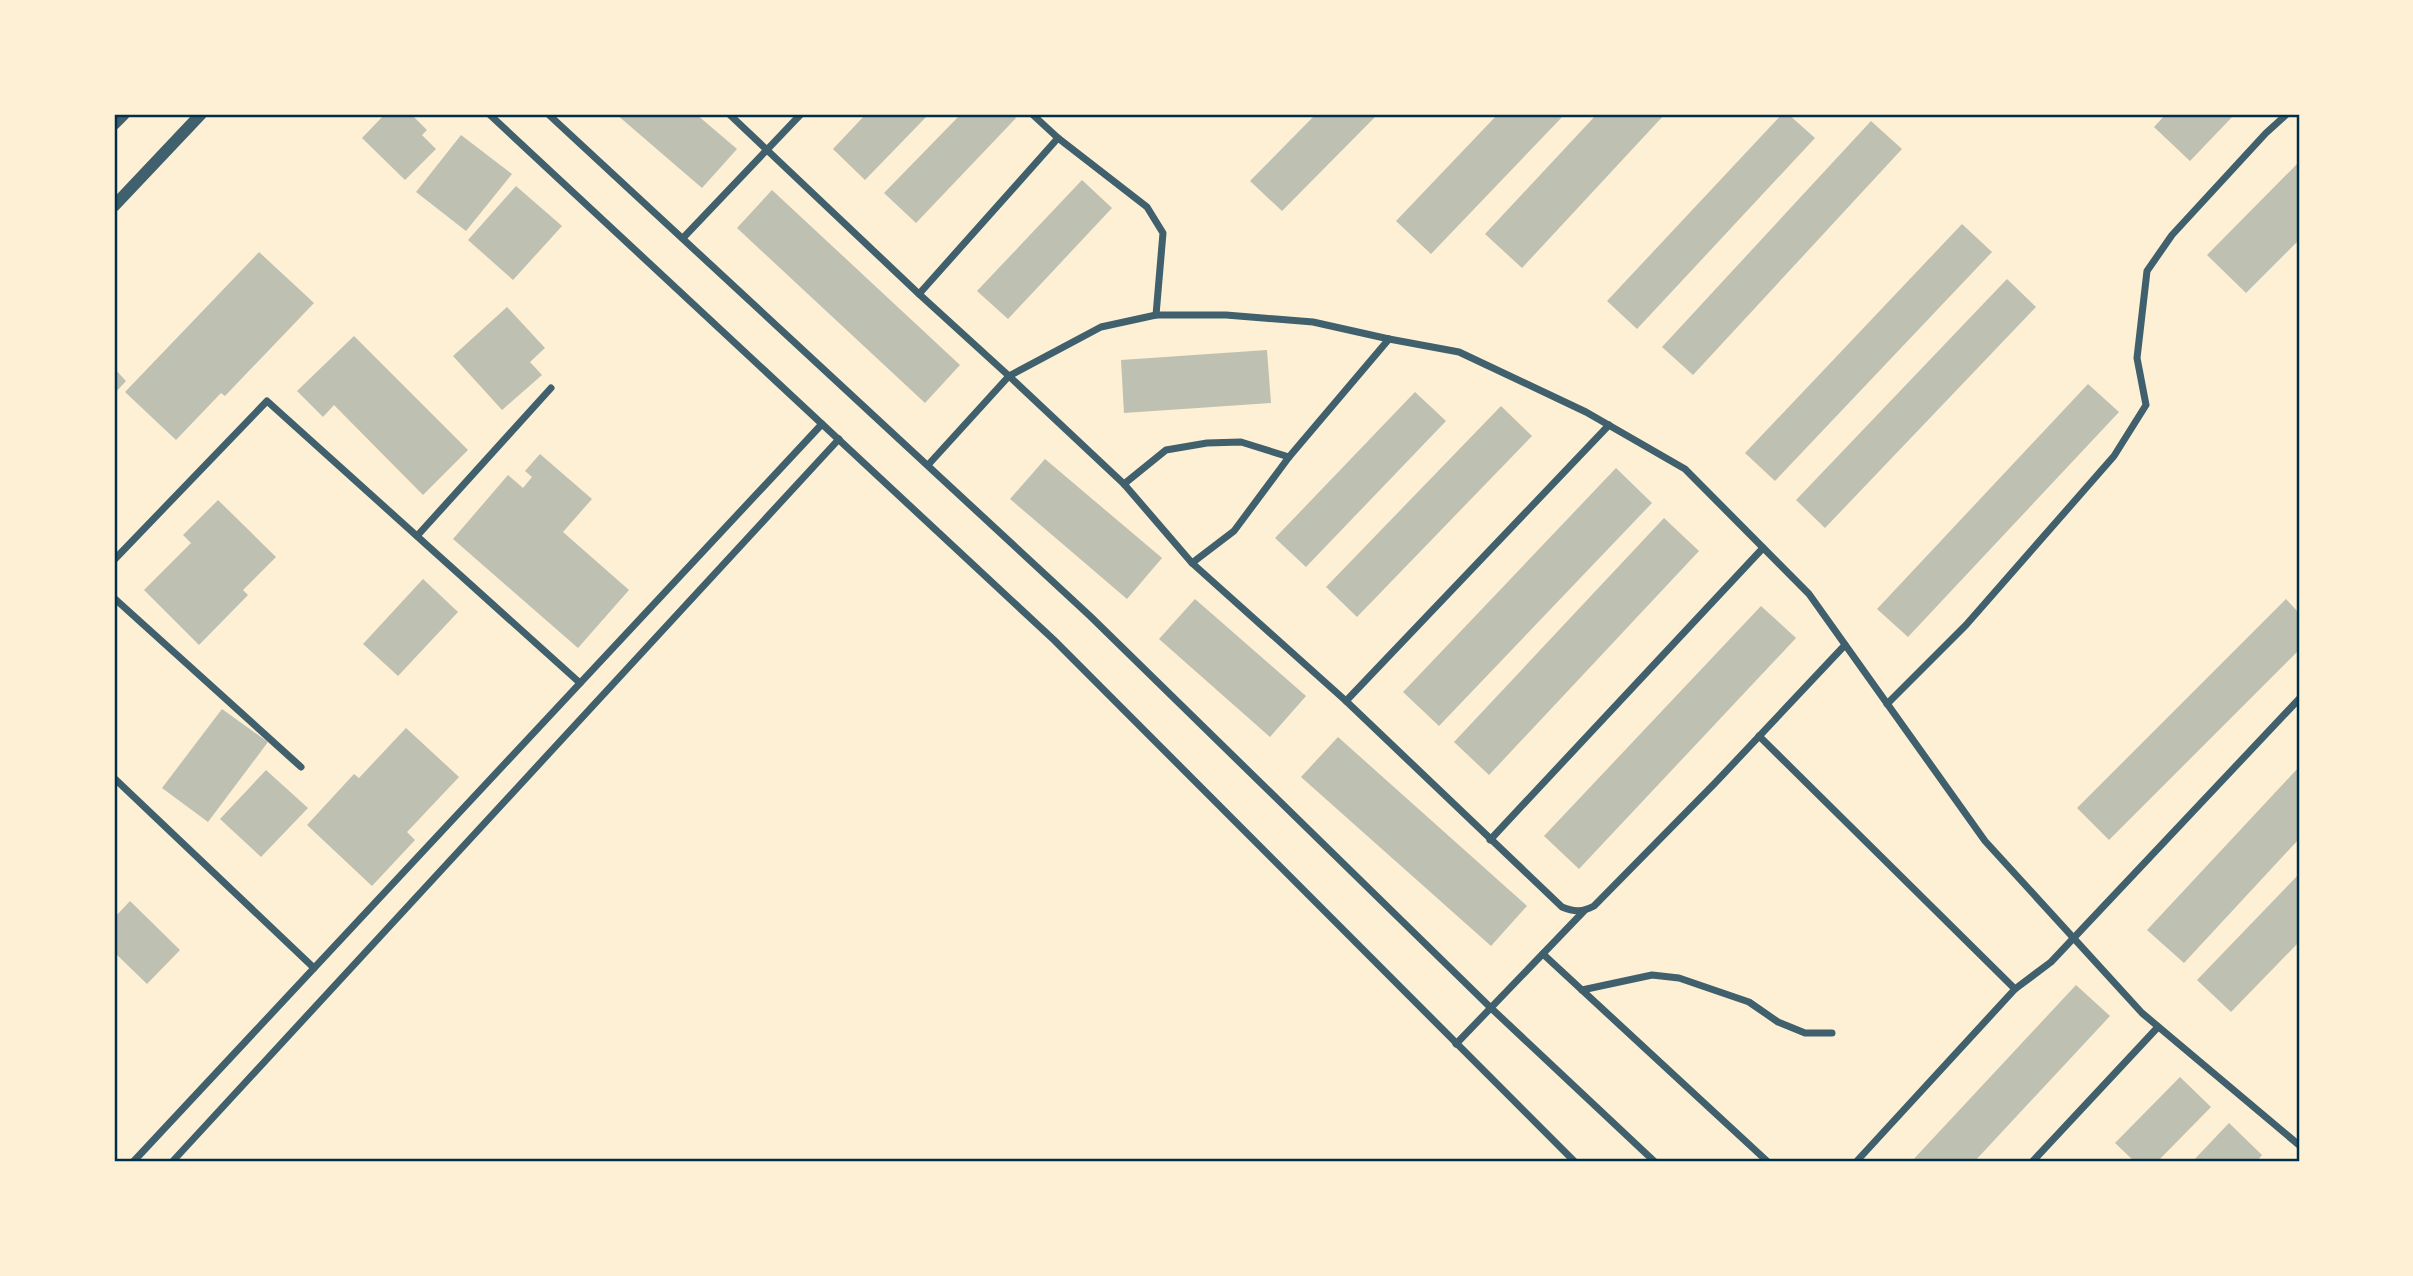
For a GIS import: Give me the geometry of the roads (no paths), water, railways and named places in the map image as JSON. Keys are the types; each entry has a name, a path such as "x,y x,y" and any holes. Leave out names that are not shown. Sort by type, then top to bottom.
{"street":[{"path":"114,124 124,114"},
{"path":"114,206 201,114"},
{"path":"489,114 1054,640 1575,1162"},
{"path":"548,114 1090,616 1491,1008 1655,1162"},
{"path":"729,114 919,295 1124,484 1192,563 1346,701 1562,907 1584,911"},
{"path":"682,238 800,114"},
{"path":"1032,114 1058,138 1147,207 1163,233 1156,315"},
{"path":"1887,704 1966,625 2114,456 2146,405 2137,358 2147,271 2172,235 2266,133 2287,114"},
{"path":"919,295 1058,138"},
{"path":"928,465 1009,376 1101,327 1156,315 1226,315 1313,322 1389,340 1459,352 1586,412 1685,469 1809,594 1985,841 2142,1013 2299,1145"},
{"path":"1192,563 1234,531 1289,457 1389,340"},
{"path":"417,536 551,388"},
{"path":"114,561 267,401 580,683"},
{"path":"133,1162 822,424"},
{"path":"1346,701 1609,425"},
{"path":"172,1162 839,439"},
{"path":"1124,484 1166,450 1207,443 1241,442 1289,457"},
{"path":"1490,840 1763,548"},
{"path":"114,598 301,767"},
{"path":"1456,1044 1584,911 1603,897 1845,645"},
{"path":"1856,1162 2015,989 2051,962 2299,699"},
{"path":"1759,736 2015,989"},
{"path":"114,778 314,968"},
{"path":"1543,954 1768,1162"},
{"path":"1582,990 1652,975 1679,978 1749,1002 1778,1022 1805,1033 1832,1033"},
{"path":"2032,1162 2158,1027"}]}
